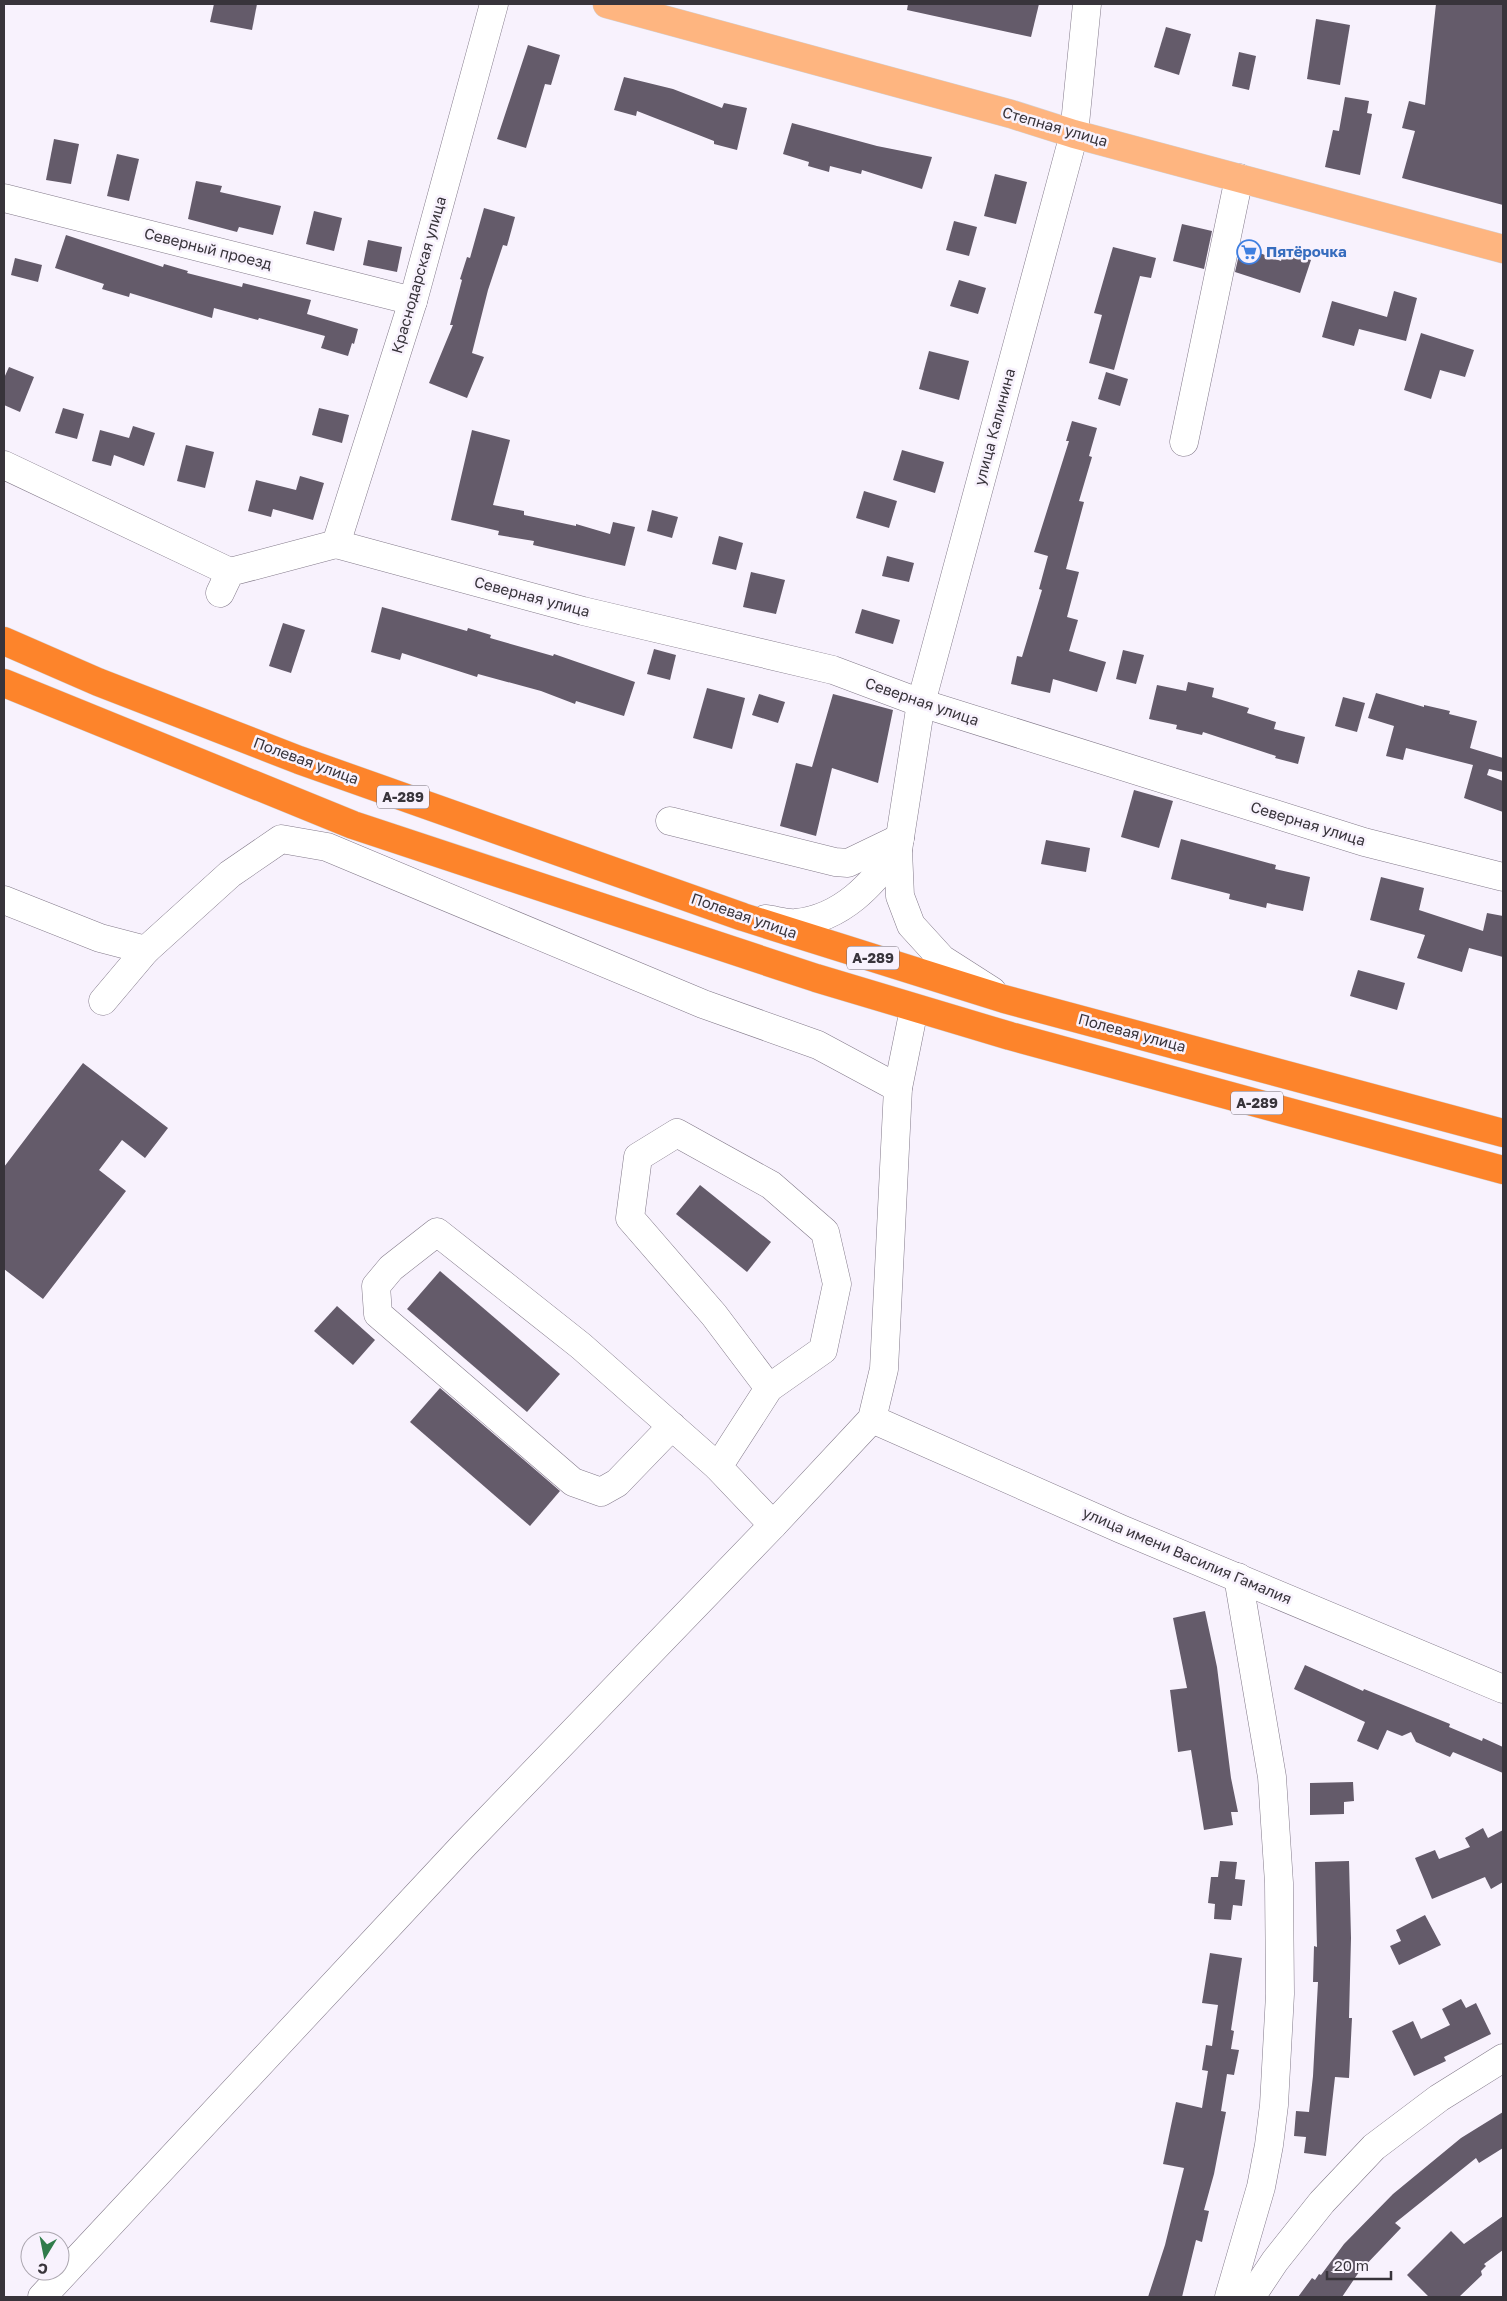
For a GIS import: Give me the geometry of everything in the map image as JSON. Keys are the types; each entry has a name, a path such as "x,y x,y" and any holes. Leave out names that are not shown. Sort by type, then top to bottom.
{"highway":[{"name":"Полевая улица","path":"4,641 66,668 299,760 743,917 1004,999 1503,1134"},
{"name":"А-289","path":"4,684 353,825 816,978 914,1009 1503,1170"}],"main road":[{"name":"Степная улица","path":"607,4 1011,114 1074,134 1503,249"},
{"path":"4,632 66,668"}],"street":[{"name":"Краснодарская улица","path":"336,544 413,301 494,4"},
{"name":"улица Калинина","path":"899,844 921,703 1074,134 1087,4"},
{"path":"1184,442 1239,178"},
{"name":"Северный проезд","path":"4,198 413,301"},
{"path":"4,465 225,583 336,544"},
{"name":"Северная улица","path":"336,544 584,611 833,670 921,703 1364,842 1503,877"},
{"path":"670,820 835,862 848,863 899,844"},
{"path":"104,1001 146,950 230,874 281,839 328,847 703,1004 818,1045 898,1088"},
{"name":"А-289","path":"743,917 796,923 828,914 854,900 876,879 899,844"},
{"name":"А-289","path":"899,844 900,896 911,925 942,959 1004,999"},
{"path":"4,900 100,938 146,950"},
{"path":"42,2297 464,1845 773,1525 872,1419 884,1369 898,1088 914,1009"},
{"path":"718,1467 769,1388 822,1350 837,1284 825,1232 771,1185 678,1133 638,1157 630,1218 714,1315 769,1388"},
{"path":"672,1426 616,1482 601,1492 573,1482 378,1314 376,1286 391,1268 437,1232 581,1346 672,1426 718,1467 773,1525"},
{"name":"улица имени Василия Гамалия","path":"872,1419 1121,1529 1503,1689"},
{"path":"1229,2297 1261,2187 1270,2145 1280,1994 1279,1883 1272,1777 1238,1577"},
{"path":"1251,2297 1274,2261 1322,2202 1374,2148 1439,2098 1503,2058"}],"building":[{"path":"214,4 257,4 252,30 210,22"},
{"path":"908,4 1039,4 1031,37 907,10"},
{"path":"1436,4 1503,4 1503,205 1402,178 1415,131 1402,128 1409,101 1425,105"},
{"path":"1316,19 1350,25 1340,85 1307,79"},
{"path":"1166,27 1191,34 1179,75 1154,67"},
{"path":"528,45 560,55 551,85 545,84 526,148 497,139"},
{"path":"1239,52 1256,56 1249,90 1232,86"},
{"path":"624,77 673,89 722,108 724,103 747,108 737,150 714,144 714,141 637,111 636,116 614,110"},
{"path":"1345,97 1369,101 1367,113 1372,114 1360,175 1325,167 1333,130 1339,131"},
{"path":"792,123 877,146 932,157 922,189 862,170 861,174 830,166 829,172 808,166 809,162 783,154"},
{"path":"54,139 79,144 71,184 46,180"},
{"path":"117,154 139,159 129,201 107,196"},
{"path":"995,174 1027,182 1016,224 984,216"},
{"path":"196,181 222,186 220,192 281,206 273,235 239,227 237,232 188,219"},
{"path":"484,208 515,217 507,246 503,245 488,290 472,353 484,357 467,398 429,383 453,325 450,325 462,280 460,279 467,257 470,258"},
{"path":"314,211 342,218 334,251 306,244"},
{"path":"954,221 977,227 969,256 946,250"},
{"path":"1182,224 1212,231 1204,269 1173,261"},
{"path":"66,235 163,267 164,264 188,271 187,273 242,287 243,283 311,300 307,314 358,329 354,344 352,343 348,356 321,348 325,336 259,318 258,320 214,308 212,318 130,293 129,297 102,289 104,284 55,268"},
{"path":"368,240 402,247 397,272 363,265"},
{"path":"1241,246 1281,261 1284,251 1311,260 1300,293 1235,272"},
{"path":"1113,247 1156,258 1151,278 1140,276 1114,370 1089,363 1102,315 1094,313"},
{"path":"15,258 42,265 38,282 11,275"},
{"path":"959,280 986,288 978,314 950,306"},
{"path":"1394,291 1417,298 1406,341 1359,329 1354,346 1322,337 1332,301 1387,317"},
{"path":"1421,333 1474,350 1465,377 1440,370 1431,399 1404,390"},
{"path":"929,351 969,361 959,400 919,389"},
{"path":"9,367 34,377 20,412 4,405 4,378"},
{"path":"1106,372 1128,379 1120,406 1098,399"},
{"path":"63,408 84,414 77,439 55,433"},
{"path":"319,408 349,415 342,443 312,435"},
{"path":"1072,421 1097,428 1089,456 1092,457 1079,501 1084,502 1066,569 1079,572 1067,617 1078,620 1069,651 1106,662 1097,692 1053,679 1050,693 1011,684 1017,656 1022,657 1042,590 1039,589 1048,556 1034,552 1069,441 1066,441"},
{"path":"133,426 155,433 144,466 114,455 111,466 92,461 100,430 129,438"},
{"path":"472,430 510,440 493,505 524,511 524,515 576,526 576,524 610,534 613,522 635,527 625,566 533,545 534,541 498,535 499,531 451,520"},
{"path":"186,445 214,452 205,488 177,481"},
{"path":"902,450 944,462 935,493 893,480"},
{"path":"300,476 324,483 313,520 273,509 271,517 248,511 256,480 296,490"},
{"path":"864,491 897,501 889,528 856,518"},
{"path":"652,510 678,517 672,538 647,531"},
{"path":"719,536 743,543 736,570 712,564"},
{"path":"887,556 914,563 909,582 882,576"},
{"path":"751,572 785,580 776,614 743,607"},
{"path":"382,607 467,631 468,628 491,635 490,638 553,656 554,654 635,682 624,716 576,701 575,704 541,691 478,674 477,677 402,653 400,660 371,652"},
{"path":"862,609 900,620 893,644 855,633"},
{"path":"283,623 305,630 291,673 269,666"},
{"path":"654,649 676,655 670,680 647,674"},
{"path":"1123,650 1144,655 1136,684 1116,679"},
{"path":"1188,682 1214,688 1212,697 1249,708 1247,713 1276,722 1274,729 1305,737 1298,764 1275,758 1276,756 1203,732 1202,735 1176,729 1177,725 1149,719 1157,685 1186,691"},
{"path":"707,688 745,698 732,749 693,738"},
{"path":"1376,693 1424,707 1424,705 1450,711 1449,714 1477,721 1470,748 1503,758 1503,772 1489,769 1487,775 1503,781 1503,812 1464,798 1473,765 1406,748 1403,760 1386,756 1394,726 1368,718"},
{"path":"759,694 785,702 778,723 752,715"},
{"path":"833,694 893,710 878,783 832,768 816,836 780,826 796,763 812,767"},
{"path":"1343,697 1365,703 1357,732 1335,726"},
{"path":"1134,790 1173,801 1159,848 1121,837"},
{"path":"1181,839 1276,865 1275,869 1310,877 1303,911 1267,903 1266,908 1229,899 1230,894 1171,879"},
{"path":"1046,840 1090,848 1086,872 1041,864"},
{"path":"1381,877 1424,888 1419,910 1483,931 1487,913 1503,916 1503,957 1469,948 1462,972 1417,958 1425,935 1370,920"},
{"path":"1358,970 1405,983 1397,1010 1350,996"},
{"path":"83,1063 168,1128 145,1158 122,1140 99,1170 126,1191 43,1299 4,1269 4,1167"},
{"path":"700,1185 771,1242 747,1272 676,1214"},
{"path":"440,1271 560,1374 527,1412 407,1309"},
{"path":"337,1306 375,1340 353,1365 314,1331"},
{"path":"440,1388 560,1491 530,1526 410,1422"},
{"path":"1205,1611 1217,1667 1231,1778 1238,1812 1231,1812 1233,1825 1204,1830 1191,1750 1178,1752 1170,1690 1187,1688 1173,1618"},
{"path":"1305,1665 1363,1691 1364,1689 1450,1724 1449,1727 1482,1741 1483,1738 1503,1747 1503,1773 1453,1752 1450,1757 1416,1742 1411,1732 1402,1736 1387,1730 1378,1750 1357,1741 1365,1722 1294,1689"},
{"path":"1353,1782 1354,1801 1344,1802 1344,1814 1310,1815 1310,1783"},
{"path":"1483,1828 1488,1838 1503,1830 1503,1882 1491,1889 1485,1877 1432,1899 1415,1858 1435,1850 1439,1859 1470,1847 1465,1838"},
{"path":"1220,1861 1237,1862 1235,1879 1245,1880 1242,1906 1233,1905 1231,1920 1214,1919 1215,1904 1208,1903 1211,1877 1218,1877"},
{"path":"1349,1861 1351,1938 1349,2018 1352,2018 1349,2078 1335,2077 1326,2156 1304,2153 1306,2137 1294,2136 1296,2111 1309,2112 1313,2076 1318,1982 1313,1982 1314,1946 1317,1947 1315,1862"},
{"path":"1425,1915 1441,1945 1399,1965 1390,1946 1401,1941 1396,1930"},
{"path":"1210,1953 1242,1958 1231,2030 1234,2031 1231,2049 1239,2050 1234,2075 1227,2074 1221,2111 1226,2112 1214,2174 1204,2210 1209,2211 1202,2242 1196,2240 1182,2297 1148,2297 1165,2245 1184,2168 1163,2164 1176,2102 1202,2108 1208,2071 1202,2070 1206,2045 1212,2046 1218,2005 1202,2003"},
{"path":"1461,1999 1466,2008 1476,2003 1491,2034 1444,2057 1446,2061 1414,2076 1392,2031 1413,2021 1421,2039 1450,2025 1442,2009"},
{"path":"1503,2112 1503,2148 1479,2163 1476,2158 1395,2223 1401,2228 1359,2272 1342,2297 1298,2297 1312,2278 1315,2280 1319,2274 1321,2275 1344,2244 1393,2194 1461,2138"},
{"path":"1503,2216 1503,2250 1484,2264 1486,2266 1481,2271 1482,2275 1459,2297 1429,2297 1407,2275 1451,2231 1464,2244"}],"place":[{"name":"Пятёрочка","path":"1249,252"}]}
